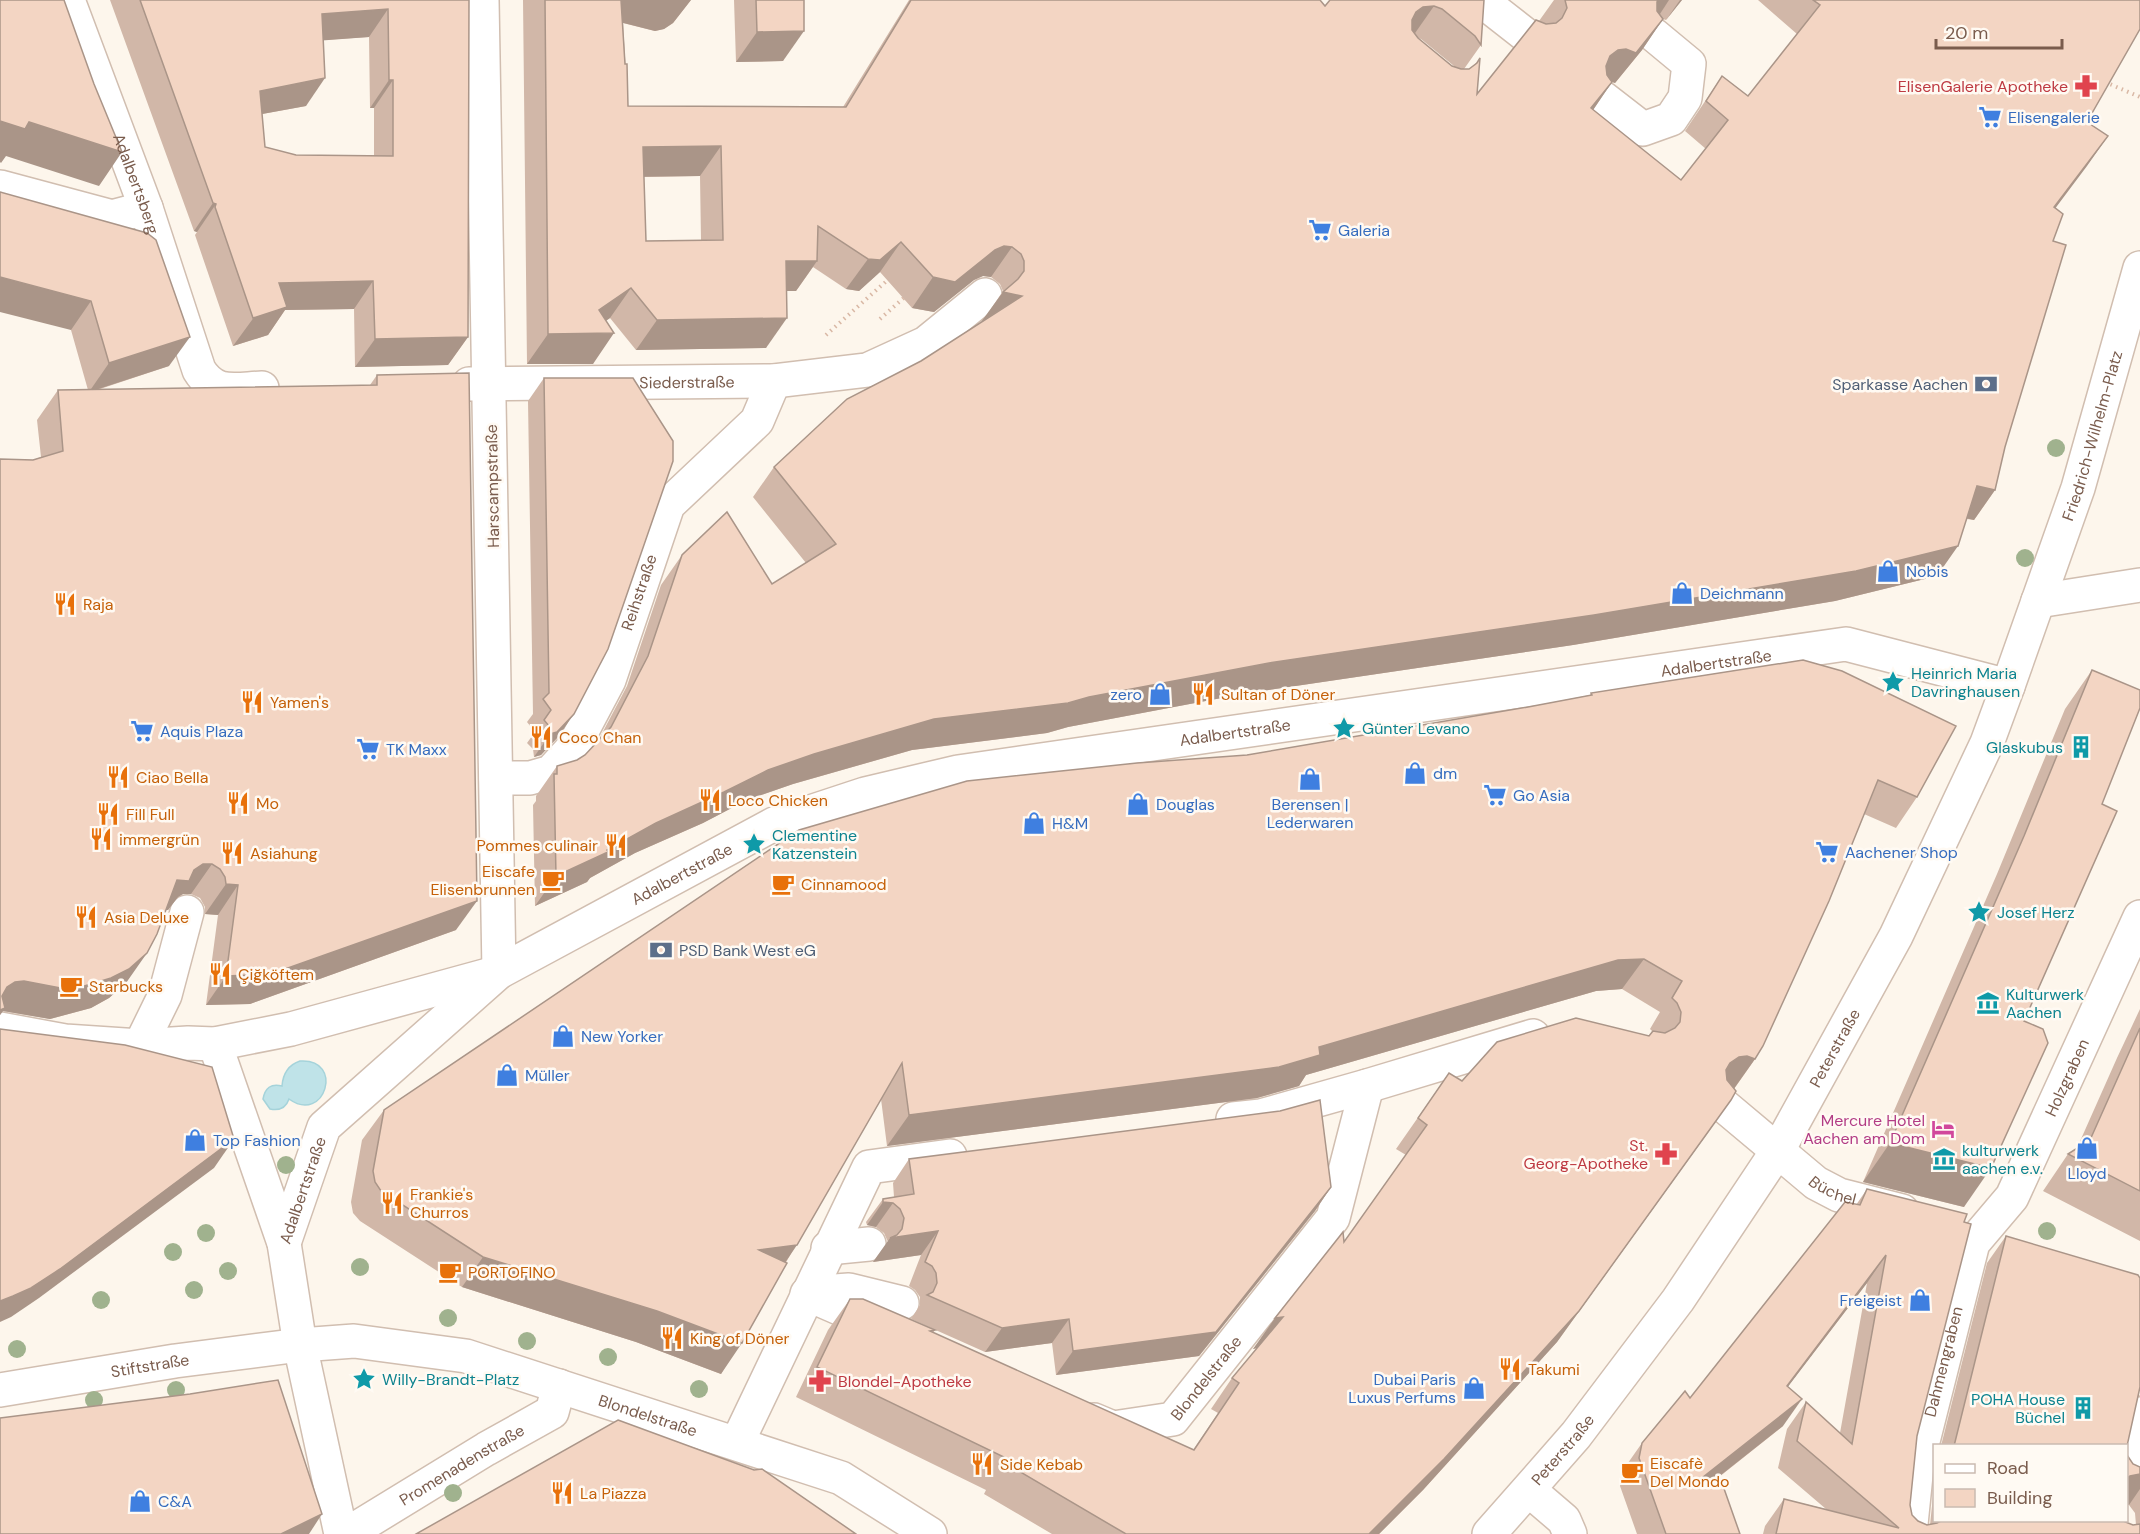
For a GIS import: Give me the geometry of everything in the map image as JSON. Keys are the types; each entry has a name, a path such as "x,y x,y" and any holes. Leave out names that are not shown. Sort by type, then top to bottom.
{"street":[{"name":"Adalbertsberg","path":"68,0 146,208 199,369 205,379 219,388 290,388"},
{"name":"Harscampstraße","path":"482,0 499,972"},
{"path":"1481,0 1527,36"},
{"path":"1603,98 1643,129 1671,119 1685,98 1689,64 1654,35"},
{"path":"0,187 112,217 146,208"},
{"name":"Friedrich-Wilhelm-Platz","path":"2038,601 2078,488 2140,268"},
{"name":"Siederstraße","path":"443,384 774,381 867,370 926,343 985,295"},
{"name":"Reihstraße","path":"496,778 530,778 551,772 573,748 609,680 668,505 757,421 774,381"},
{"path":"2038,601 2140,585"},
{"name":"Peterstraße","path":"1489,1534 1576,1435 1678,1300 1778,1150 1896,936 1982,754 2038,601"},
{"name":"Adalbertstraße","path":"0,1029 65,1041 140,1046 215,1044 291,1029 499,972 774,824 865,794 958,772 1846,644 2008,686"},
{"path":"140,1046 165,995 187,912"},
{"name":"Holzgraben","path":"1983,1231 2012,1197 2140,917"},
{"name":"Adalbertstraße","path":"284,1243 324,1127 499,972"},
{"path":"1202,1124 1261,1116 1562,1028"},
{"name":"Adalbertstraße","path":"215,1044 284,1243"},
{"name":"Blondelstraße","path":"1069,1409 1113,1428 1173,1419 1333,1218 1367,1086"},
{"path":"1724,1105 1778,1150"},
{"name":"Büchel","path":"1778,1150 1816,1183 1839,1195 2016,1241"},
{"path":"737,1443 828,1248 869,1167 980,1152"},
{"name":"Dahmengraben","path":"1910,1534 1917,1465 1973,1243 1983,1231"},
{"path":"284,1243 300,1346 340,1534"},
{"path":"828,1248 869,1244"},
{"path":"807,1294 849,1290 902,1303"},
{"path":"807,1294 916,1342"},
{"path":"300,1346 354,1341 466,1356 559,1386"},
{"name":"Stiftstraße","path":"0,1390 175,1361 300,1346"},
{"name":"Blondelstraße","path":"559,1386 841,1478 930,1534"},
{"name":"Promenadenstraße","path":"347,1534 486,1449 552,1412 559,1386"},
{"path":"2128,1473 2140,1414"},
{"path":"1529,1491 1564,1520 1570,1534"}],"path":[{"path":"2104,82 2140,97"},
{"path":"849,314 886,279 896,276"},
{"path":"904,298 912,292"}],"water":[{"path":"300,1061 314,1063 322,1069 326,1079 325,1089 320,1098 312,1104 302,1105 289,1099 282,1108 270,1109 263,1099 265,1092 269,1087 282,1086 287,1070"}],"building":[{"path":"0,0 64,0 94,84 122,152 29,122 25,129 0,121"},
{"path":"140,0 469,0 468,337 375,339 373,281 279,283 287,307 253,318 215,207 216,204 213,203","holes":["388,9 389,80 393,80 393,156 296,155 265,147 260,91 325,78 322,14"]},
{"path":"545,0 621,0 628,106 846,107 911,0 1320,0 1325,6 1330,0 1484,0 1481,45 1475,36 1442,9 1434,6 1423,7 1416,12 1412,20 1412,30 1418,38 1452,66 1469,69 1480,58 1477,94 1536,20 1546,24 1556,23 1562,18 1567,8 1565,0 1658,0 1657,11 1663,19 1636,53 1626,49 1618,50 1610,56 1606,66 1607,75 1612,82 1591,108 1681,180 1728,120 1706,101 1722,76 1748,96 1820,5 1813,0 2140,0 2140,29 2087,122 2108,136 2054,207 2063,214 2053,241 2066,245 2005,447 1995,490 1977,486 1958,546 1856,571 1594,615 1269,663 1068,703 934,719 768,770 656,823 607,850 608,852 556,876 554,774 557,774 557,766 585,755 611,727 648,656 682,555 727,512 772,584 836,544 774,467 847,399 921,361 1022,296 1003,292 1024,271 1024,261 1021,254 1012,247 1004,246 995,250 955,282 933,277 901,242 880,260 868,259 818,226 817,261 786,261 787,318 657,320 631,288 599,310 614,333 548,334","holes":["721,146 723,240 646,241 643,147"]},
{"path":"756,0 804,0 804,31 757,32"},
{"path":"0,192 147,233 156,240 190,337 109,363 91,301 0,277"},
{"name":"Aquis Plaza","path":"469,373 477,901 271,974 226,976 238,885 226,884 220,869 212,864 203,864 194,870 189,881 177,880 157,934 147,953 129,969 111,978 71,990 24,981 15,982 7,987 2,996 5,1008 0,1010 0,459 33,460 63,451 58,390 377,385 377,375"},
{"path":"544,378 633,378 673,441 673,461 608,649 574,714 557,732 550,734 549,726 544,720 551,710 543,699 549,693"},
{"path":"1803,660 1842,671 1956,726 1917,797 1878,780 1829,901 1763,1046 1755,1059 1747,1056 1739,1057 1730,1063 1726,1070 1727,1080 1736,1091 1731,1100 1579,1311 1444,1459 1369,1534 1126,1534 1005,1463 1008,1459 817,1367 850,1299 863,1299 1194,1450 1239,1383 1232,1378 1283,1317 1275,1318 1343,1232 1344,1242 1427,1125 1418,1118 1449,1073 1462,1081 1497,1042 1576,1018 1649,1036 1653,1031 1665,1033 1675,1028 1680,1022 1681,1012 1672,998 1682,981 1644,959 1618,960 1319,1047 1320,1055 1279,1067 909,1115 902,1063 797,1245 759,1250 787,1263 742,1343 657,1311 483,1257 381,1191 375,1182 373,1171 384,1110 799,830 967,781 1137,763 1247,755 1528,707 1592,695 1591,693"},
{"path":"2092,670 2140,690 2140,708 2102,804 2117,811 2024,1021 2043,1029 2048,1043 1991,1168 1890,1143 2024,836"},
{"path":"2140,1028 2140,1191 2068,1154 2090,1140"},
{"path":"0,1029 125,1045 212,1067 234,1139 60,1269 31,1288 0,1301"},
{"path":"1320,1100 1331,1187 1216,1332 1073,1351 1069,1319 1002,1328 927,1295 933,1292 937,1283 936,1273 932,1266 925,1262 938,1231 890,1238 902,1229 904,1218 900,1209 893,1203 883,1202 883,1199 914,1194 909,1159 1280,1111"},
{"path":"1867,1189 1967,1214 1964,1222 1971,1224 1917,1436 1910,1505 1912,1515 1927,1525 1939,1522 2126,1522 2133,1525 2140,1524 2140,1534 1776,1534 1784,1499 1899,1528 1797,1441 1806,1402 1852,1444 1886,1255 1787,1386 1802,1399 1702,1478 1722,1483 1740,1534 1666,1534 1639,1458 1642,1443 1685,1391 1690,1398 1845,1202 1860,1205"},
{"path":"2006,1236 2138,1275 2140,1278 2140,1387 2127,1444 1954,1444"},
{"name":"C&A","path":"278,1380 322,1514 281,1534 0,1534 0,1418 190,1394"},
{"path":"618,1420 754,1470 762,1469 856,1534 416,1534"},
{"path":"2128,1456 2133,1464 2140,1467 2140,1474 2128,1477"}],"place":[{"name":"ElisenGalerie Apotheke","path":"2086,86"},
{"name":"Elisengalerie","path":"1990,117"},
{"name":"Galeria","path":"1320,230"},
{"name":"Sparkasse Aachen","path":"1986,384"},
{"name":"Nobis","path":"1888,571"},
{"name":"Deichmann","path":"1682,593"},
{"name":"Raja","path":"65,604"},
{"name":"Heinrich Maria Davringhausen","path":"1893,682"},
{"name":"zero","path":"1160,694"},
{"name":"Sultan of Döner","path":"1203,694"},
{"name":"Yamen's","path":"252,702"},
{"name":"Günter Levano","path":"1344,728"},
{"name":"Aquis Plaza","path":"142,731"},
{"name":"Coco Chan","path":"541,737"},
{"name":"Glaskubus","path":"2081,747"},
{"name":"TK Maxx","path":"368,749"},
{"name":"dm","path":"1415,773"},
{"name":"Ciao Bella","path":"118,777"},
{"name":"Berensen | Lederwaren","path":"1310,779"},
{"name":"Go Asia","path":"1495,795"},
{"name":"Loco Chicken","path":"710,800"},
{"name":"Mo","path":"238,803"},
{"name":"Douglas","path":"1138,804"},
{"name":"Fill Full","path":"108,814"},
{"name":"H&M","path":"1034,823"},
{"name":"immergrün","path":"101,839"},
{"name":"Clementine Katzenstein","path":"754,844"},
{"name":"Pommes culinair","path":"616,845"},
{"name":"Aachener Shop","path":"1827,852"},
{"name":"Asiahung","path":"232,853"},
{"name":"Eiscafe Elisenbrunnen","path":"553,880"},
{"name":"Cinnamood","path":"783,884"},
{"name":"Josef Herz","path":"1979,912"},
{"name":"Asia Deluxe","path":"86,917"},
{"name":"PSD Bank West eG","path":"661,950"},
{"name":"Çiğköftem","path":"220,974"},
{"name":"Starbucks","path":"71,986"},
{"name":"Kulturwerk Aachen","path":"1988,1003"},
{"name":"New Yorker","path":"563,1036"},
{"name":"Müller","path":"507,1075"},
{"name":"Mercure Hotel Aachen am Dom","path":"1943,1129"},
{"name":"Top Fashion","path":"195,1140"},
{"name":"Lloyd","path":"2087,1148"},
{"name":"St. Georg-Apotheke","path":"1666,1154"},
{"name":"kulturwerk aachen e.v.","path":"1944,1159"},
{"name":"Frankie's Churros","path":"392,1203"},
{"name":"PORTOFINO","path":"450,1272"},
{"name":"Freigeist","path":"1920,1300"},
{"name":"King of Döner","path":"672,1338"},
{"name":"Takumi","path":"1510,1369"},
{"name":"Willy-Brandt-Platz","path":"364,1379"},
{"name":"Blondel-Apotheke","path":"820,1381"},
{"name":"Dubai Paris Luxus Perfums","path":"1474,1388"},
{"name":"POHA House Büchel","path":"2083,1408"},
{"name":"Side Kebab","path":"982,1464"},
{"name":"Eiscafè Del Mondo","path":"1632,1472"},
{"name":"La Piazza","path":"562,1493"},
{"name":"C&A","path":"140,1501"}]}
